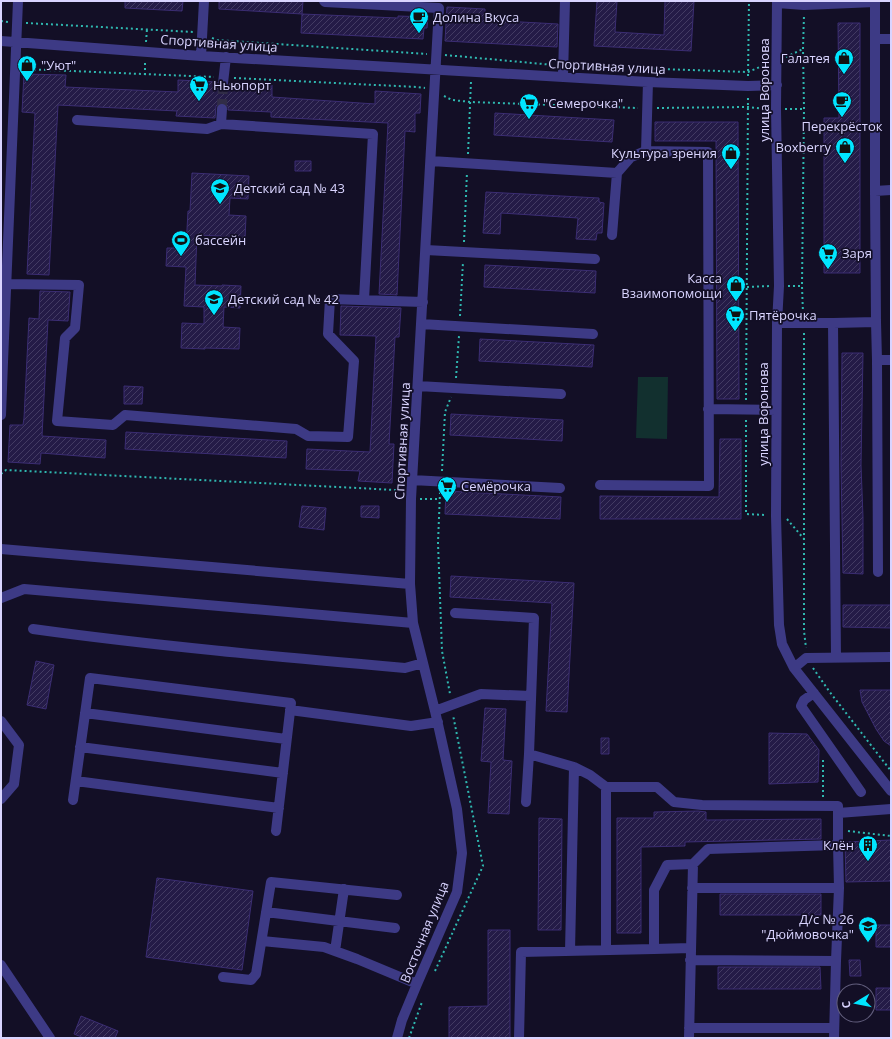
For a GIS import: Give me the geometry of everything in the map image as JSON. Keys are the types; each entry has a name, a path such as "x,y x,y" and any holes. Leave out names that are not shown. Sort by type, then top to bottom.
{"street":[{"path":"1,415 4,289 18,1"},
{"path":"202,56 204,1"},
{"path":"324,1 439,8 436,69"},
{"path":"563,76 566,1"},
{"path":"777,2 804,5 875,2 878,572"},
{"name":"улица Воронова","path":"777,2 776,109 779,286 777,322 776,516 779,625 782,644 794,668 891,791"},
{"path":"875,39 891,39"},
{"name":"Спортивная улица","path":"1,41 202,56 648,82 748,86 777,85"},
{"path":"224,80 226,57"},
{"name":"Спортивная улица","path":"436,69 411,499 410,584 413,623 438,722 457,809"},
{"path":"646,151 648,82"},
{"path":"221,124 222,109"},
{"path":"77,120 207,129 221,124 373,134 364,300"},
{"path":"600,485 709,486 708,152 646,151 631,157 617,173 612,235"},
{"path":"431,161 617,173"},
{"path":"875,191 891,190"},
{"path":"426,250 595,259"},
{"path":"4,289 78,285 75,328 65,338 57,421 113,425 126,415 296,428 308,436 348,437 354,361 328,334 330,298 422,302"},
{"path":"777,322 876,322"},
{"path":"833,323 836,658"},
{"path":"421,324 593,334"},
{"path":"876,360 891,360"},
{"path":"418,386 561,394"},
{"path":"708,409 776,410"},
{"path":"412,480 560,488"},
{"path":"1,549 410,584"},
{"path":"1,598 24,589 413,623"},
{"path":"455,613 534,618 526,802"},
{"path":"33,629 107,639 299,659 404,668 423,663"},
{"path":"794,668 806,658 891,657"},
{"path":"73,800 90,678 290,703 276,831"},
{"path":"814,693 804,700 801,706 861,792"},
{"path":"435,711 481,694 531,696"},
{"path":"290,710 411,726 438,722"},
{"path":"85,713 286,739"},
{"path":"1,722 19,745 14,784 1,799"},
{"path":"80,747 283,773"},
{"path":"528,754 574,767 590,775 606,787 657,787 674,802 702,805 838,806 839,888 834,1033 689,1033 692,864"},
{"path":"570,951 574,767"},
{"path":"76,781 279,808"},
{"path":"606,787 606,950"},
{"path":"838,813 891,808"},
{"name":"Восточная улица","path":"397,1038 402,1020 457,892 462,853 457,809"},
{"path":"654,949 654,890 667,865 692,864 708,850 838,845"},
{"path":"223,977 251,980 256,974 271,882 397,895"},
{"path":"692,888 839,888"},
{"path":"335,951 344,889"},
{"path":"266,912 395,928"},
{"path":"262,941 324,947 417,984"},
{"path":"519,1038 521,952 691,948"},
{"path":"690,960 836,961"},
{"path":"1,965 50,1038"}],"path":[{"path":"749,1 746,514 784,516 804,539"},
{"path":"804,5 802,286 804,322 804,631 806,658 829,691 891,771"},
{"path":"1,21 203,32 217,40 437,54 564,66 748,72"},
{"path":"15,69 224,80 421,87 452,100 471,102 648,108 804,108"},
{"path":"435,972 483,866 451,705 442,651 438,543 445,412 455,388 460,326 471,102"},
{"path":"1,474 6,470 396,490 395,498 440,499"},
{"path":"838,830 891,836"},
{"path":"409,1038 422,1001"}],"green space":[{"path":"638,377 668,377 667,439 636,438"}],"building":[{"path":"125,1 183,1 182,11 125,8"},
{"path":"219,1 303,1 302,14 219,9"},
{"path":"597,1 617,1 615,32 664,35 665,1 694,1 691,51 594,46"},
{"path":"447,7 485,9 485,20 558,24 557,47 445,41"},
{"path":"302,14 398,18 398,16 428,17 427,28 424,28 423,39 301,33"},
{"path":"838,23 860,23 860,273 824,273 824,118 839,118"},
{"path":"24,74 66,75 65,87 178,92 178,80 217,82 219,88 223,89 228,87 230,83 272,85 272,97 375,104 375,91 421,94 420,113 415,113 415,132 405,131 397,295 379,294 388,123 271,117 271,112 228,110 228,106 222,103 219,103 216,106 215,118 176,116 177,111 58,105 49,275 27,274 35,113 22,112"},
{"path":"495,113 614,120 612,142 494,135"},
{"path":"655,122 738,122 739,399 717,399 716,141 655,141"},
{"path":"295,161 311,161 311,171 295,171"},
{"path":"192,173 249,176 248,199 230,198 229,215 246,216 245,239 197,235 195,285 241,286 240,308 224,307 223,327 240,328 239,349 181,348 182,323 204,324 204,307 184,306 186,267 166,266 167,248 186,248"},
{"path":"486,192 599,198 599,202 604,203 602,233 597,233 596,240 576,239 578,218 501,213 500,234 483,233"},
{"path":"485,265 596,271 595,293 484,287"},
{"path":"40,291 70,292 68,321 48,320 42,436 106,440 105,458 41,453 40,464 8,462 10,425 23,425 29,318 39,319"},
{"path":"341,306 401,308 399,337 395,337 389,444 394,444 392,483 358,481 360,471 306,469 307,449 370,452 376,336 340,335"},
{"path":"480,339 594,345 592,367 479,361"},
{"path":"842,353 863,353 861,465 863,574 843,573 841,464"},
{"path":"124,386 143,387 142,404 124,404"},
{"path":"451,414 563,420 562,441 450,435"},
{"path":"126,432 287,441 286,458 125,449"},
{"path":"720,439 741,439 741,519 600,519 600,496 719,497"},
{"path":"446,491 561,497 560,519 445,514"},
{"path":"302,506 326,508 324,530 299,527"},
{"path":"361,506 379,506 379,518 361,517"},
{"path":"451,576 574,583 567,712 546,711 552,603 450,597"},
{"path":"843,605 891,605 891,628 843,627"},
{"path":"36,661 54,665 46,709 27,705"},
{"path":"860,690 891,690 891,746 884,741 876,729 862,702"},
{"path":"485,708 506,709 503,760 512,761 509,814 488,813 491,762 481,761"},
{"path":"769,733 807,734 819,750 818,782 769,784"},
{"path":"601,738 609,738 609,754 601,754"},
{"path":"654,812 706,812 706,820 821,819 821,839 685,842 685,846 641,847 641,933 617,933 617,818 654,818"},
{"path":"539,818 562,819 561,930 538,930"},
{"name":"Клён","path":"891,840 891,881 846,882 845,842"},
{"path":"157,878 253,891 242,970 146,957"},
{"path":"720,894 821,894 821,915 720,915"},
{"path":"876,925 891,925 891,947 876,947"},
{"path":"488,930 510,930 510,1038 449,1038 449,1007 488,1006"},
{"path":"849,960 860,960 861,976 850,976"},
{"path":"718,967 820,967 821,989 718,989"},
{"path":"876,988 891,988 891,1010 876,1010"},
{"path":"81,1016 118,1031 115,1038 84,1038 74,1034"}],"tunnel":[{"path":"222,109 223,83"}],"place":[{"name":"Долина Вкуса","path":"419,34"},
{"name":"Галатея","path":"844,75"},
{"name":"\"Уют\"","path":"27,82"},
{"name":"Ньюпорт","path":"199,102"},
{"name":"Перекрёсток","path":"842,118"},
{"name":"\"Семерочка\"","path":"529,120"},
{"name":"Boxberry","path":"845,164"},
{"name":"Культура зрения","path":"731,170"},
{"name":"Детский сад № 43","path":"220,205"},
{"name":"бассейн","path":"181,257"},
{"name":"Заря","path":"828,270"},
{"name":"Касса Взаимопомощи","path":"736,302"},
{"name":"Детский сад № 42","path":"214,316"},
{"name":"Пятёрочка","path":"735,332"},
{"name":"Семёрочка","path":"447,503"},
{"name":"Клён","path":"868,862"},
{"name":"Д/с № 26 \"Дюймовочка\"","path":"868,943"}]}
